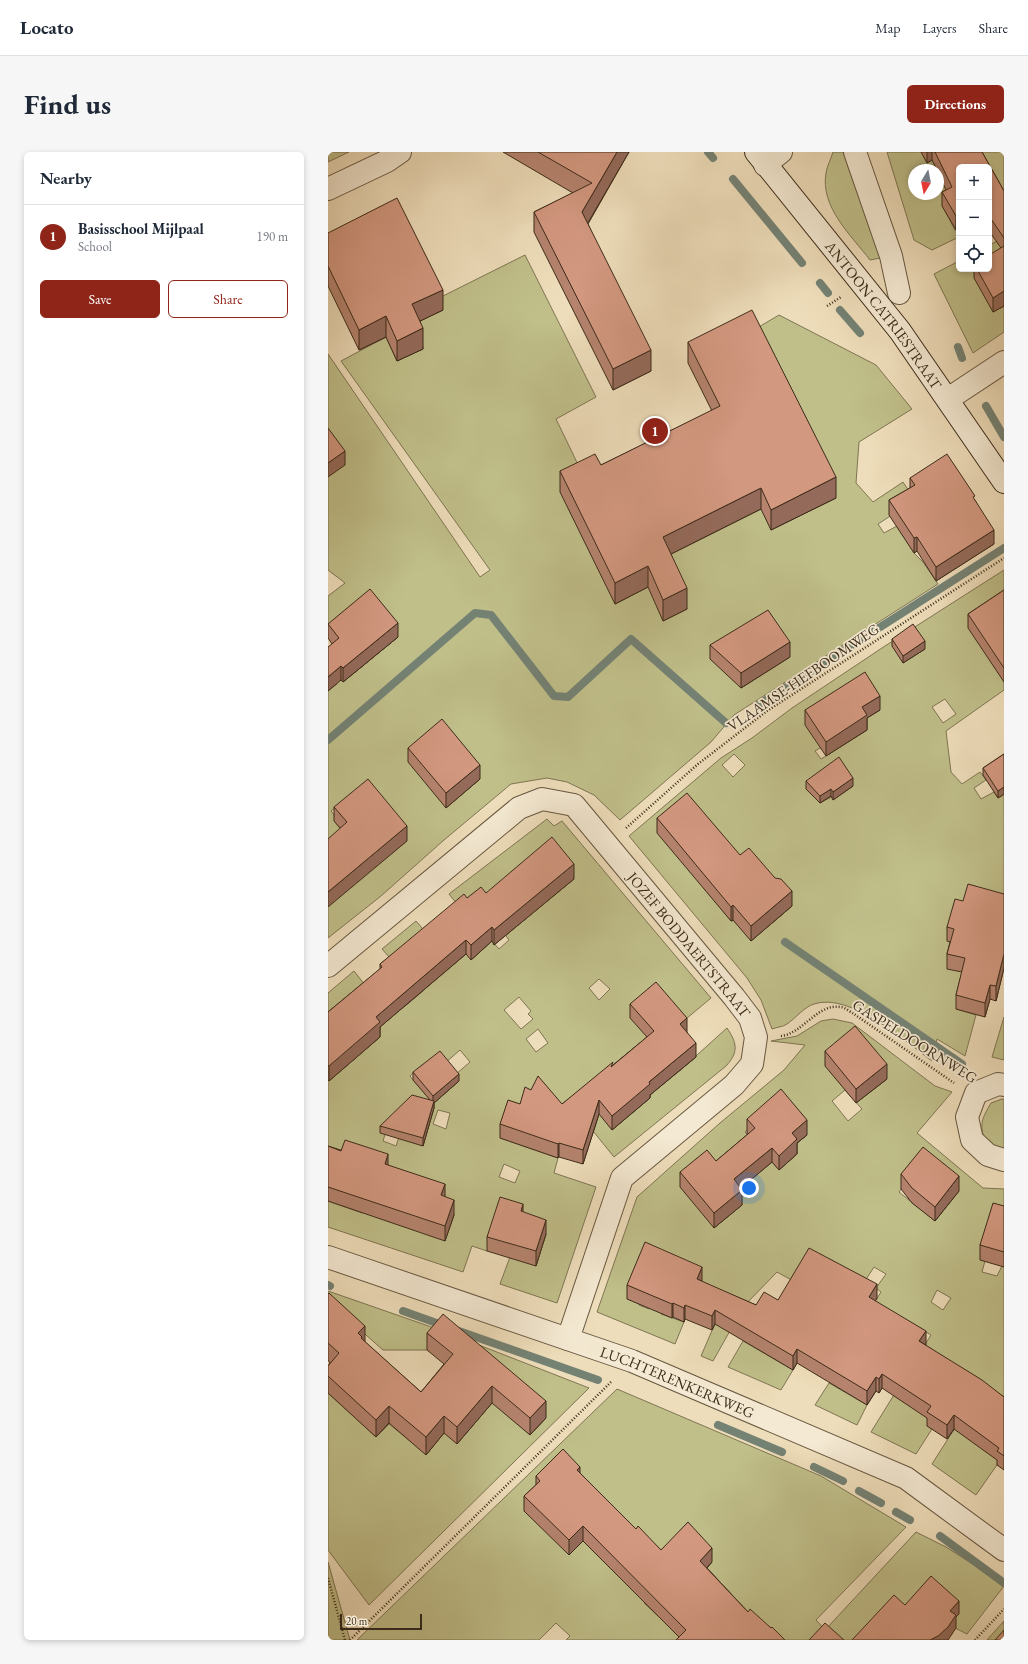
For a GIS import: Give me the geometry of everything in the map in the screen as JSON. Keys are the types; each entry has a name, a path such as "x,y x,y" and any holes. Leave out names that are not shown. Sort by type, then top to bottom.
{"street":[{"path":"328,189 387,161 400,152"},
{"path":"855,152 891,256 899,293"},
{"name":"ANTOON CATRIESTRAAT","path":"767,156 900,331 1004,482"},
{"path":"948,399 1004,362"},
{"name":"JOZEF BODDAERTSTRAAT","path":"328,966 519,808 542,799 574,805 750,1018 756,1037 752,1064 734,1085 622,1178 568,1339"},
{"path":"1004,1085 998,1084 976,1093 967,1117 972,1140 988,1155 1004,1160"},
{"name":"LUCHTERENKERKWEG","path":"328,1257 632,1361 906,1478 1004,1550"}],"path":[{"name":"VLAAMSE-HEFBOOMWEG","path":"607,844 698,764 767,710 1004,558"},
{"name":"GASPELDOORNWEG","path":"756,1037 768,1038 789,1035 824,1009 840,1006 954,1082 976,1093"},
{"path":"350,1640 632,1361"},
{"path":"328,1578 345,1640"},
{"path":"975,1640 1004,1609"}],"shaded area":[{"path":"328,152 349,152 328,162"},
{"path":"833,152 843,152 880,254 880,258 870,260 846,230 832,209 825,185 826,173"},
{"path":"887,152 1004,152 1004,206 992,175 992,164 956,164 956,174 943,207 956,230 956,238 932,250 914,240"},
{"path":"1004,238 993,312 1004,306 1004,332 973,353 934,274 956,263 956,272 992,272 992,244"},
{"path":"525,255 596,397 556,419 585,479 615,604 648,587 665,563 752,331 779,315 876,365 912,409 859,442 856,483 873,502 903,482 915,500 878,524 884,533 897,526 914,553 923,562 938,584 734,715 711,742 620,820 594,795 567,782 547,778 511,784 444,840 381,896 328,938 328,691 337,684 328,664 343,682 398,637 328,638 328,596 345,583 328,570 328,354 480,577 490,570 341,361 386,337 397,361 412,325 437,299","holes":["343,801 407,841 374,868 335,822 337,819 331,811"]},
{"path":"1004,570 1004,690 946,731 951,772 962,784 980,772 986,780 974,788 981,799 994,792 998,798 1004,795 1004,908 947,941 954,943 976,976 956,1009 976,1015 965,1056 937,1039 932,1061 876,1020 860,1011 844,1005 828,1002 810,1005 790,1022 772,1029 761,1000 747,978 629,836 721,758 752,738 792,708 885,646","holes":["945,699 956,714 943,723 932,707","867,730 821,759 815,751","734,754 745,765 733,777 722,765","818,780 853,786 820,803","710,895 783,913 751,940 733,920 731,921"]},
{"path":"547,819 554,826 562,821 711,998 680,1024 677,1073 727,1028 735,1043 735,1052 726,1066 614,1157 593,1131 500,1138 558,1158 554,1173 596,1187 557,1303 500,1284 510,1257 536,1265 546,1234 500,1212 487,1251 472,1246 463,1272 328,1227 328,1201 362,1213 328,1161 328,1080 380,1037 328,1026 328,993 354,971 368,989 380,978 404,1007 423,991 382,949 416,921 430,937 492,941 499,949 509,940 503,932 462,910 449,894","holes":["599,979 610,989 599,1000 589,988","519,997 531,1011 528,1014 533,1019 521,1029 504,1010","538,1029 548,1043 536,1052 526,1039","460,1050 470,1062 455,1075 445,1063","423,1065 418,1086 410,1076","438,1110 450,1113 446,1129 433,1124","389,1121 403,1125 396,1146 383,1141","504,1164 520,1171 515,1183 499,1177"]},
{"path":"1004,1017 1004,1060 992,1057"},
{"path":"833,1019 852,1023 935,1086 952,1092 917,1133 983,1188 1004,1189 1004,1221 985,1261 982,1272 997,1276 1002,1266 1004,1266 1004,1411 999,1462 976,1495 932,1464 978,1392 931,1421 932,1429 916,1454 871,1432 931,1335 916,1326 869,1311 881,1292 876,1288 886,1274 874,1267 865,1281 797,1283 777,1272 744,1306 713,1361 701,1356 723,1305 639,1304 649,1309 651,1307 662,1312 661,1314 684,1322 675,1344 597,1312 637,1197 720,1123 784,1070 805,1045 771,1041 797,1036 821,1021","holes":["845,1090 862,1109 848,1121 832,1101","756,1122 807,1135 792,1147 779,1170 745,1132","922,1161 935,1221 899,1192","937,1290 951,1298 943,1310 931,1302"]},
{"path":"1004,1099 1004,1151 985,1141 982,1130 982,1121 991,1103"},
{"path":"328,1291 443,1331 589,1388 369,1605 328,1550 328,1393 376,1437 389,1424 426,1454 444,1433 491,1402 546,1418 427,1350 383,1350 357,1327 328,1311"},
{"path":"743,1341 793,1370 781,1390 728,1367"},
{"path":"829,1383 867,1405 857,1425 815,1405"},
{"path":"617,1389 821,1476 906,1527 816,1620 825,1630 916,1532 946,1547 1004,1584 967,1634 955,1628 887,1640 566,1640 570,1636 556,1623 539,1640 357,1640","holes":["712,1562 659,1617 644,1603 647,1599 625,1583 607,1564"]},
{"path":"328,1562 350,1640 328,1640"},
{"path":"1004,1621 1004,1640 987,1640"}],"building":[{"path":"538,152 617,152 582,212 651,350 613,369 534,212 592,183"},
{"path":"935,152 982,152 989,164 956,164 956,216 944,195 944,191 952,187 944,171 944,164 941,164"},
{"path":"992,170 1004,191 1004,238 992,220"},
{"path":"397,198 443,290 412,304 423,328 397,341 386,316 359,330 328,266 328,233"},
{"path":"1004,246 1004,291 993,298 979,272 992,272 992,253"},
{"path":"752,310 836,477 771,510 761,488 663,537 687,588 663,600 648,566 615,583 560,471 595,454 601,465 720,406 688,342"},
{"path":"328,428 345,451 328,463"},
{"path":"947,454 975,496 973,497 994,530 936,567 917,537 914,538 889,500 915,485 910,478"},
{"path":"370,589 398,623 343,668 341,666 328,677 328,647 339,638 328,624"},
{"path":"1004,590 1004,668 968,614"},
{"path":"768,610 790,642 741,673 710,645"},
{"path":"913,624 925,641 903,656 892,639"},
{"path":"865,672 880,696 862,707 867,715 826,742 805,710"},
{"path":"442,719 480,765 446,793 408,748"},
{"path":"1004,754 1004,787 998,791 983,768"},
{"path":"839,757 853,778 833,792 831,789 820,796 806,781"},
{"path":"368,779 407,826 328,892 328,839 347,822 334,807"},
{"path":"687,793 740,855 749,848 775,878 781,879 792,891 751,926 733,905 731,907 657,818"},
{"path":"552,837 574,864 494,930 492,927 471,945 466,940 376,1017 380,1022 329,1066 328,1012 382,967 380,964 464,894 467,898 481,887 486,893"},
{"path":"968,884 1004,894 1004,954 996,986 990,985 985,1003 956,995 965,958 947,954 954,929 947,927 955,899 963,901"},
{"path":"656,982 687,1018 680,1024 696,1043 649,1082 650,1084 612,1116 599,1100 583,1150 559,1143 558,1144 500,1124 508,1100 520,1104 525,1087 531,1090 538,1076 562,1104 613,1062 611,1067 654,1031 630,1004"},
{"path":"855,1026 887,1064 856,1089 825,1051"},
{"path":"440,1051 459,1074 433,1096 413,1072"},
{"path":"781,1089 807,1120 792,1133 797,1139 779,1156 772,1148 734,1179 742,1190 714,1213 680,1172 707,1150 716,1161 755,1128 747,1119"},
{"path":"412,1095 434,1101 423,1138 380,1126"},
{"path":"345,1140 388,1154 385,1164 445,1184 441,1195 454,1200 445,1226 328,1187 328,1146 341,1151"},
{"path":"923,1147 959,1176 935,1207 912,1188 901,1174"},
{"path":"500,1197 523,1204 521,1211 546,1220 536,1251 487,1237"},
{"path":"993,1203 1004,1206 1004,1252 980,1245"},
{"path":"645,1242 702,1267 697,1279 756,1305 764,1292 778,1300 809,1248 877,1284 869,1297 926,1331 919,1341 982,1380 1004,1397 1004,1456 997,1451 999,1448 954,1415 947,1425 927,1412 931,1406 882,1374 879,1379 876,1377 867,1391 797,1349 793,1356 715,1310 712,1316 685,1305 684,1308 673,1303 672,1304 627,1285"},
{"path":"329,1293 365,1326 358,1333 362,1337 361,1338 421,1392 453,1354 427,1333 443,1314 546,1401 530,1418 492,1386 457,1427 444,1416 426,1437 389,1406 376,1420 328,1376 328,1366 339,1353 328,1343"},
{"path":"563,1449 580,1467 577,1470 636,1529 638,1526 661,1550 688,1522 712,1548 700,1561 748,1612 750,1609 785,1640 676,1640 686,1630 583,1526 569,1540 524,1496 540,1481 536,1476"},
{"path":"931,1576 959,1601 950,1611 956,1615 948,1627 938,1636 930,1640 852,1640 894,1595 905,1605"},
{"path":"825,1623 844,1640 809,1640"},
{"path":"1004,1630 1004,1640 995,1640"}],"waterway":[{"path":"708,152 713,158"},
{"path":"733,179 802,263"},
{"path":"820,283 828,293"},
{"path":"840,310 860,333"},
{"path":"958,347 962,358"},
{"path":"986,406 1004,437"},
{"path":"758,705 1004,548"},
{"path":"328,740 475,613 491,615 554,696 568,697 631,639 726,723"},
{"path":"785,942 962,1064"},
{"path":"403,1311 445,1326"},
{"path":"456,1330 598,1380"},
{"path":"718,1425 782,1452"},
{"path":"814,1467 843,1481"},
{"path":"859,1491 881,1503"},
{"path":"896,1512 910,1520"},
{"path":"940,1536 1004,1583"}],"place":[{"name":"Basisschool Mijlpaal","path":"655,431"}]}
